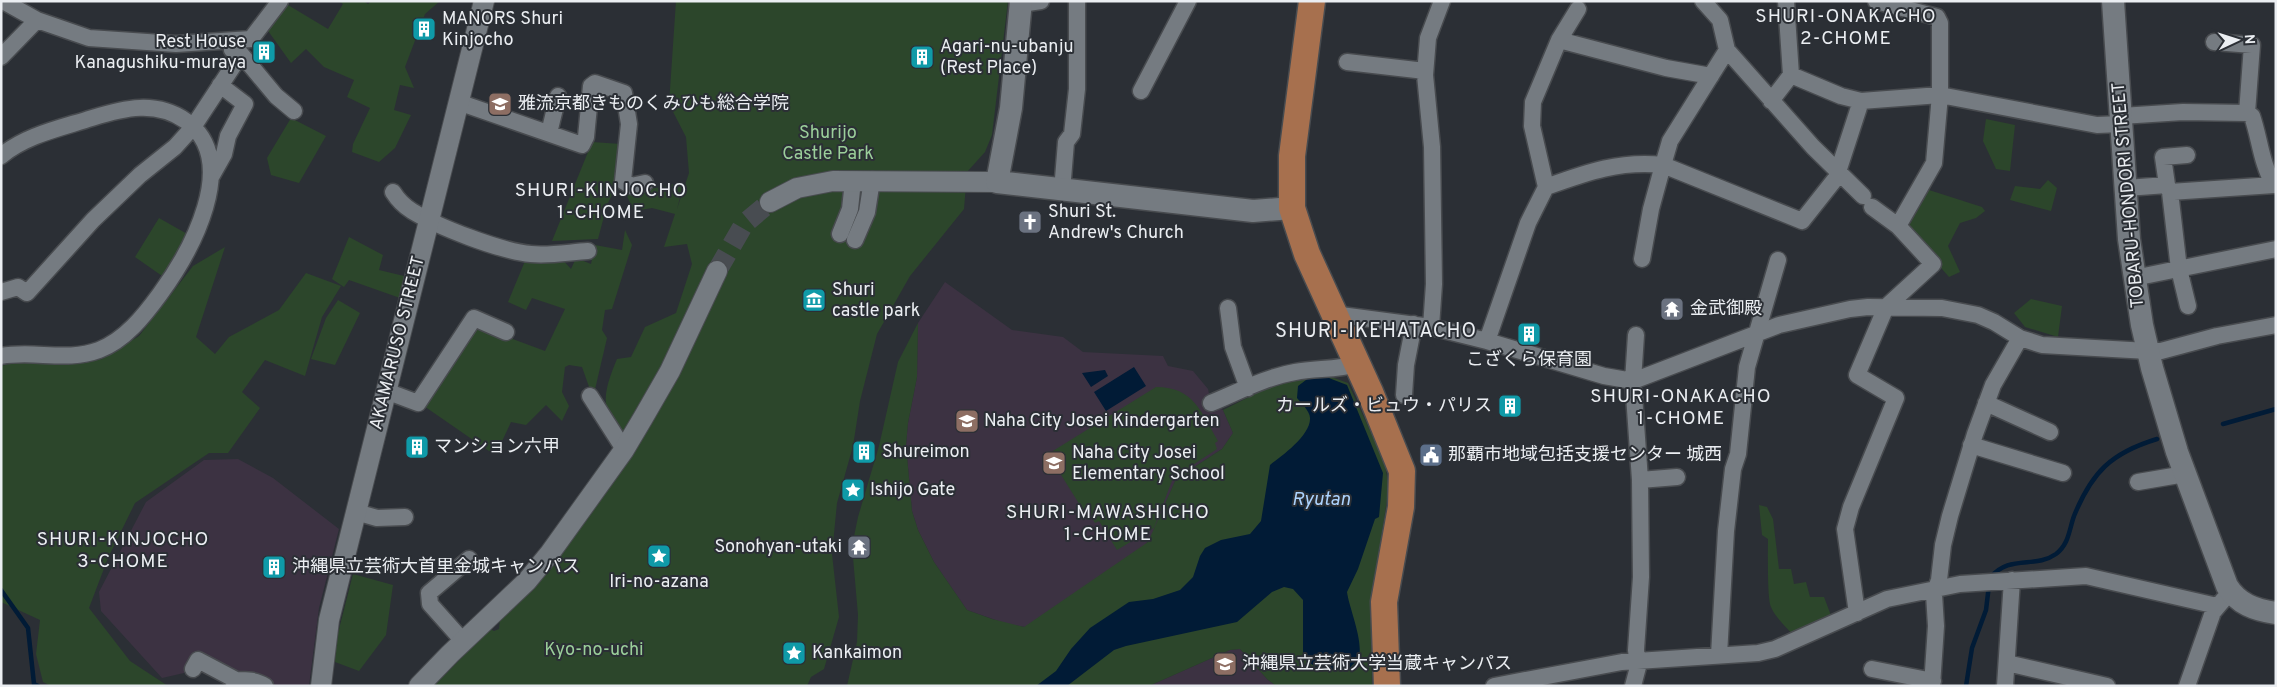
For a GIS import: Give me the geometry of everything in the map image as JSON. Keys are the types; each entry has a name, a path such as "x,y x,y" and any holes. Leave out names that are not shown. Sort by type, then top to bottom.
{"main road":[{"path":"1312,1 1292,156 1292,208 1307,254 1394,448 1403,477 1401,507 1384,602 1387,686"},
{"name":"TOBARU-HONDORI STREET","path":"2113,1 2134,278 2148,351 2165,416 2220,571 2224,599 2239,600 2249,606 2276,612"},
{"path":"1028,2 997,182 1055,196 1253,211 1292,208"}],"street":[{"path":"11,3 37,20 89,38 176,44 252,39 280,1"},
{"name":"AKAMARUSO STREET","path":"321,686 329,620 484,1"},
{"path":"1055,196 1066,142 1072,134 1077,88 1077,1"},
{"path":"1141,90 1188,1"},
{"path":"1431,327 1434,284 1432,156 1425,71 1428,38 1442,1"},
{"path":"1703,1 1720,20 1727,50 1771,101 1867,201 1898,226 1933,264 1886,307 1857,375 1896,398 1851,506 1846,529 1857,613"},
{"path":"1771,101 1791,75 1786,1"},
{"path":"1876,1 1936,17 1940,24 1940,94 1934,163 1898,226"},
{"path":"1487,341 1528,223 1546,187 1531,116 1533,102 1558,40 1578,9"},
{"path":"1,57 37,20"},
{"path":"1558,40 1666,68 1711,76"},
{"path":"213,42 240,54 276,96 294,111"},
{"path":"2214,42 2252,46 2247,113"},
{"path":"1642,259 1651,209 1670,141 1727,50"},
{"path":"1,292 18,287 27,293 93,220 140,175 175,147 194,127 240,54"},
{"path":"1347,62 1425,71"},
{"path":"1791,75 1841,96 1861,101 1940,94 2096,125 2183,112 2247,113 2252,116 2259,137 2264,168 2275,189 2126,188"},
{"path":"458,102 582,145 586,137 590,86 595,83 624,93 629,124 622,180 631,186 646,183"},
{"path":"211,176 224,154 228,136 245,104 220,86"},
{"path":"549,133 558,96"},
{"path":"1546,187 1607,166 1645,163 1663,165 1802,221 1836,178 1861,101"},
{"path":"1,156 38,136 132,107 145,107 170,112 194,127 209,151 211,176 203,214 183,260 155,301 125,334 100,350 84,354 56,356 18,353 1,356"},
{"path":"2187,155 2163,157 2179,269 2188,306"},
{"path":"770,202 797,188 813,184 863,181 997,182"},
{"path":"848,237 867,212 863,181"},
{"path":"393,192 410,210 429,220 493,244 527,253 588,250"},
{"path":"2134,278 2276,249"},
{"path":"1719,655 1727,522 1733,469 1738,454 1747,367 1778,260"},
{"path":"420,686 463,641 505,603 539,568 624,450 670,371 717,271"},
{"path":"1333,314 1431,327 1487,341 1595,373 1633,381 1756,332 1850,309 1886,307 1942,308 1978,315 1994,322 2020,338 2046,346 2148,351 2161,351 2217,336 2276,325"},
{"path":"1228,308 1233,347 1248,388"},
{"path":"386,391 418,403 474,318 506,332"},
{"path":"1404,395 1406,365 1414,324"},
{"path":"1633,686 1637,672 1641,577 1640,480 1633,381 1636,335"},
{"path":"1872,669 1932,683 1936,626 1934,594 1950,516 1971,445 1993,385 2020,338"},
{"path":"1211,404 1293,372 1333,370 1357,364"},
{"path":"590,396 620,443"},
{"path":"1986,403 2050,432"},
{"path":"1971,445 2063,473"},
{"path":"2138,482 2185,474"},
{"path":"1640,480 1677,477"},
{"path":"356,512 377,518 405,516"},
{"path":"463,641 430,604 429,594 469,558"},
{"path":"1494,686 1637,660 1758,653 1775,649 1896,596 1936,588 1996,581 2074,576 2100,578 2224,599"},
{"path":"1996,581 2007,663 2006,686"},
{"path":"2187,686 2213,612 2224,599"},
{"path":"193,669 198,660 235,683 259,682 265,686"},
{"path":"2007,663 2051,680 2107,686"}],"shaded area":[{"name":"Naha City Josei Elementary School","path":"945,282 1012,330 1063,337 1083,352 1163,356 1168,366 1193,371 1208,389 1211,403 1223,410 1233,433 1222,449 1176,479 1152,536 1142,549 1032,628 1007,624 967,610 934,562 918,530 912,511 906,445 908,423 917,377 918,323"},
{"path":"238,459 273,478 339,529 319,608 309,686 275,686 260,676 232,674 195,652 184,673 162,678 101,611 99,592 146,502 204,460"},
{"name":"沖縄県立芸術大学当蔵キャンパス","path":"1240,649 1267,679 1276,686 1149,686 1230,650"}],"green space":[{"path":"339,1 364,1 368,4 371,1 440,1 425,14 405,67 414,88 400,85 394,110 411,115 395,148 379,162 352,152 353,144 370,108 347,97 354,80 324,67 306,49 291,63 266,28 283,2 328,29 343,4"},
{"name":"Shurijo Castle Park","path":"676,1 1008,1 992,135 985,152 967,172 964,209 910,276 877,334 860,401 853,446 837,503 832,554 839,617 824,669 811,677 807,686 434,686 490,629 494,631 499,629 500,619 631,454 615,428 607,408 607,388 611,375 617,359 631,357 645,327 676,313 692,264 687,244 664,247 675,214 652,208 634,211 626,194 684,182 677,209 689,173 686,137 669,104"},
{"path":"291,118 326,136 299,183 271,175 267,158"},
{"path":"1986,119 2015,125 2010,171 1996,169 1983,141"},
{"path":"592,142 621,144 615,189 607,205 598,239 552,241"},
{"path":"2048,180 2057,188 2051,211 2010,200 2015,186 2040,189"},
{"path":"1929,190 1982,207 1985,211 1976,218 1960,223 1948,246 1960,272 1949,277 1907,229"},
{"path":"159,218 189,235 165,278 135,257"},
{"path":"625,230 632,245 612,309 605,310 602,330 607,338 593,398 582,367 569,365 565,367 562,392 569,406 562,421 546,405 526,425 511,422 497,452 489,451 421,404 473,324 545,351 565,309 532,298 526,310 508,302 525,261 561,258 571,269 576,258 591,264 595,245 622,250"},
{"path":"349,237 383,255 379,270 404,276 400,298 349,280 344,287 332,279"},
{"path":"225,247 196,337 215,354 229,337 279,310 306,273 341,286 322,317 305,376 265,360 242,392 260,408 228,453 209,453 135,503 108,558 89,608 130,661 168,686 51,686 43,682 36,654 40,620 1,602 1,366 26,360 65,365 102,359 139,336 193,266"},
{"path":"2031,299 2062,306 2058,337 2025,327 2014,313"},
{"path":"338,300 360,313 335,365 311,359 326,318"},
{"path":"918,323 917,377 908,423 906,445 912,511 918,530 934,562 967,610 1024,627 1148,542 1176,479 1222,449 1233,433 1223,410 1283,380 1323,374 1348,383 1384,461 1389,487 1371,604 1372,686 1276,686 1267,679 1240,649 1230,650 1149,686 847,686 857,642 858,615 852,546 858,517 879,446 898,362"},
{"path":"1156,387 1179,391 1195,403 1218,441 1215,443 1217,449 1173,478 1154,528 1117,550 1099,521 1095,523 1086,508 1083,510 1048,454"},
{"path":"1759,505 1767,507 1773,519 1779,569 1791,569 1794,584 1806,582 1810,597 1824,597 1832,618 1793,635 1775,614 1771,607 1769,594 1768,539 1762,535"},
{"path":"353,574 393,585 386,635 359,671 335,662 336,641"}],"water":[{"path":"1134,367 1146,386 1106,411 1094,392"},
{"path":"1105,370 1108,376 1091,387 1082,373"},
{"name":"Ryutan","path":"1321,375 1347,385 1383,473 1379,517 1375,519 1358,569 1347,592 1360,644 1358,659 1350,668 1330,670 1312,665 1307,661 1303,655 1303,600 1293,589 1284,587 1272,592 1237,622 1126,646 1114,650 1067,686 1036,686 1056,671 1071,649 1090,628 1129,602 1153,599 1180,590 1193,577 1200,556 1205,548 1221,540 1250,534 1261,521 1270,465 1301,438 1309,425 1309,413 1297,398 1298,386 1310,377"}],"waterway":[{"path":"2223,424 2276,409"},
{"path":"1990,578 2005,566 2040,561 2056,554 2064,546 2074,516 2088,487 2096,476 2115,458 2157,439"},
{"path":"1966,686 1972,648 1986,610 1989,585"},
{"path":"1,590 28,628 34,684 38,686"}],"tunnel":[{"path":"717,271 744,224 770,202"}],"place":[{"name":"MANORS Shuri Kinjocho","path":"424,29"},
{"name":"Rest House Kanagushiku-muraya","path":"264,52"},
{"name":"Agari-nu-ubanju (Rest Place)","path":"922,57"},
{"name":"雅流京都きものくみひも総合学院","path":"500,104"},
{"name":"Shuri St. Andrew's Church","path":"1030,222"},
{"name":"Shuri castle park","path":"814,300"},
{"name":"金武御殿","path":"1672,309"},
{"name":"こざくら保育園","path":"1529,334"},
{"name":"カールズ・ビュウ・パリス","path":"1510,406"},
{"name":"Naha City Josei Kindergarten","path":"967,421"},
{"name":"マンション六甲","path":"417,447"},
{"name":"Shureimon","path":"864,452"},
{"name":"那覇市地域包括支援センター 城西","path":"1431,455"},
{"name":"Naha City Josei Elementary School","path":"1054,463"},
{"name":"Ishijo Gate","path":"853,490"},
{"name":"Sonohyan-utaki","path":"859,547"},
{"name":"Iri-no-azana","path":"659,556"},
{"name":"沖縄県立芸術大首里金城キャンパス","path":"274,567"},
{"name":"Kankaimon","path":"794,653"},
{"name":"沖縄県立芸術大学当蔵キャンパス","path":"1225,664"}],"district":[{"name":"SHURI-ONAKACHO 2-CHOME","path":"1846,28"},
{"name":"SHURI-KINJOCHO 1-CHOME","path":"601,202"},
{"name":"SHURI-IKEHATACHO","path":"1376,332"},
{"name":"SHURI-ONAKACHO 1-CHOME","path":"1681,408"},
{"name":"SHURI-MAWASHICHO 1-CHOME","path":"1108,524"},
{"name":"SHURI-KINJOCHO 3-CHOME","path":"123,551"}],"park label":[{"name":"Kyo-no-uchi","path":"594,650"}]}
